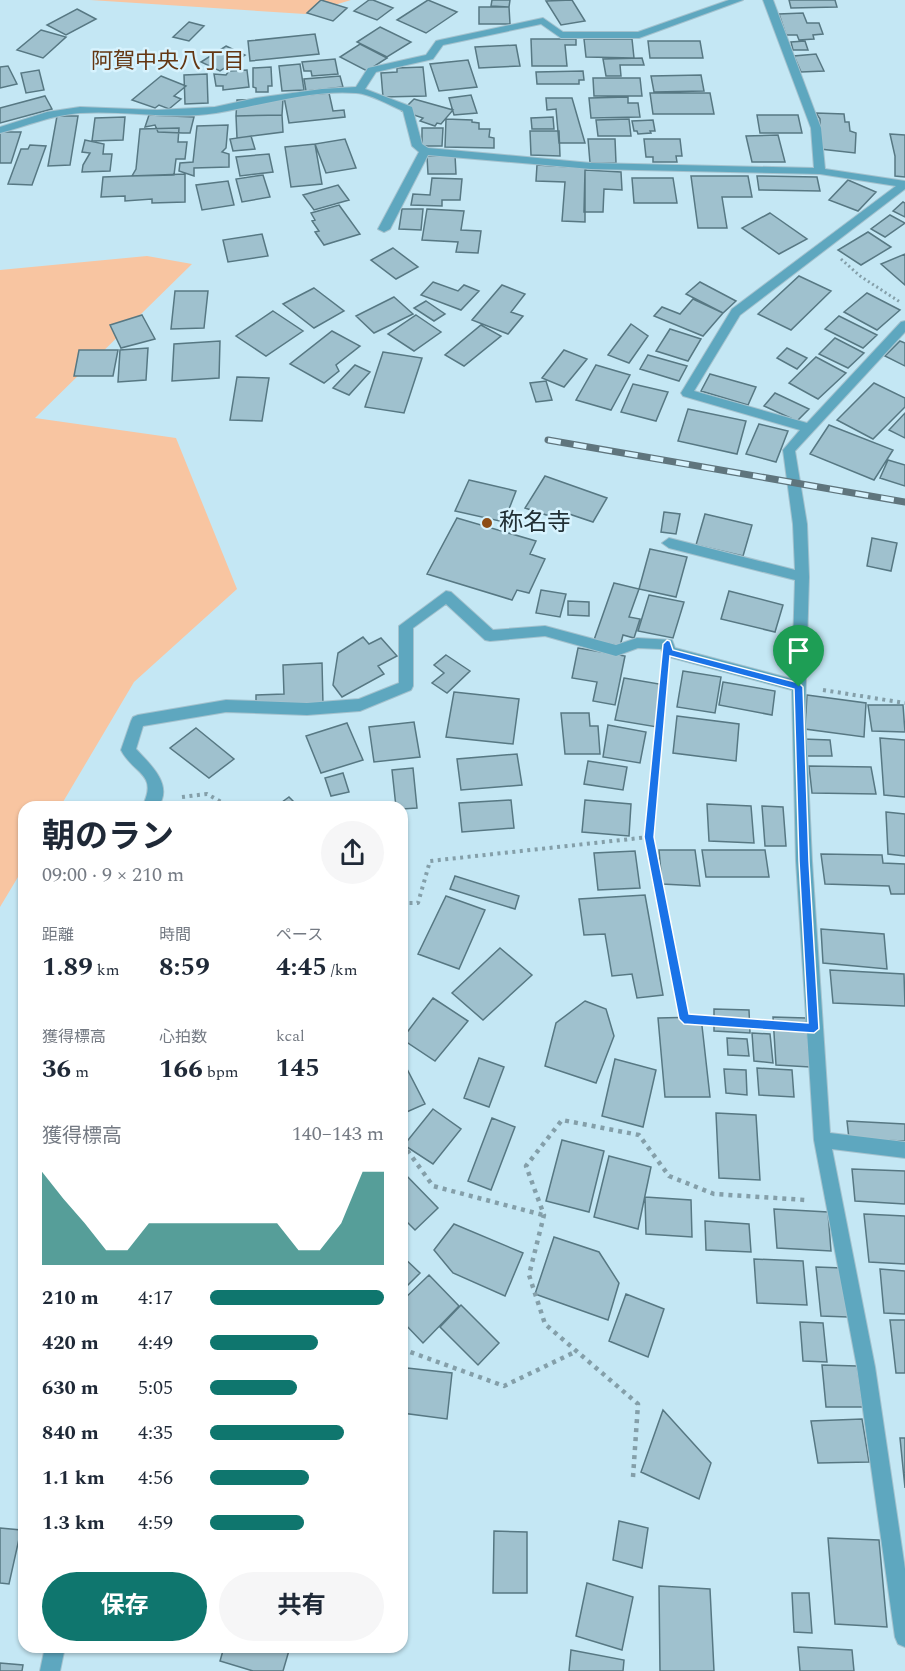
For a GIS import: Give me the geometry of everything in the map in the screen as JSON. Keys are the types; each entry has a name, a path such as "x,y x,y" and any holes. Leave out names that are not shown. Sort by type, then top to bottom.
{"street":[{"path":"359,90 372,70 429,57 440,43 543,21 561,35 639,35 738,0"},
{"path":"768,0 816,128 820,171"},
{"path":"0,130 47,115 80,110 157,113 215,110 256,101 322,92 359,90 408,110 417,146 424,151 591,166 820,171 905,184 736,312 687,393 809,428"},
{"path":"384,229 424,151"},
{"path":"905,325 789,450 801,524 799,687 804,861 822,1140 866,1367 905,1636"},
{"path":"669,543 802,577"},
{"path":"152,801 154,778 128,750 138,721 226,706 307,709 360,705 406,687 406,626 446,596 490,636 545,631 616,651 638,643 667,644 669,652 799,687"},
{"path":"822,1140 905,1150"},
{"path":"50,1671 54,1653"}],"path":[{"path":"826,244 860,276 905,305"},
{"path":"667,644 649,837 684,1019 814,1029"},
{"path":"799,687 905,704"},
{"path":"164,801 207,794 219,801"},
{"path":"408,903 418,903 430,861 649,837"},
{"path":"633,1477 638,1404 545,1324 529,1275 544,1215 526,1166 562,1120 639,1135 669,1176 714,1194 834,1202"},
{"path":"408,1151 433,1186 544,1215"},
{"path":"408,1351 504,1386 577,1351"}],"shaded area":[{"path":"90,0 351,0 305,14"},
{"path":"147,256 192,264 35,418 176,438 237,589 134,682 64,801 18,801 18,877 0,907 0,270"}],"building":[{"path":"321,0 347,8 333,21 307,13"},
{"path":"369,0 393,8 377,20 354,11"},
{"path":"428,0 457,12 426,33 397,20"},
{"path":"492,0 510,0 509,7 491,6"},
{"path":"572,0 585,21 561,25 546,1"},
{"path":"789,0 835,0 837,7 791,8"},
{"path":"479,7 509,7 510,24 479,24"},
{"path":"77,9 96,19 66,35 47,25"},
{"path":"803,13 807,23 819,23 823,34 813,35 814,39 799,40 797,35 786,35 779,14"},
{"path":"189,22 204,26 189,41 173,37"},
{"path":"380,27 411,42 387,57 357,42"},
{"path":"41,30 66,37 43,58 17,50"},
{"path":"315,34 319,54 250,61 248,41"},
{"path":"531,39 576,39 576,45 565,45 567,66 532,66"},
{"path":"584,39 632,39 634,58 586,57"},
{"path":"648,41 700,41 703,58 650,58"},
{"path":"805,41 808,50 793,50 791,42"},
{"path":"360,44 387,58 367,71 340,57"},
{"path":"516,45 520,66 479,68 475,47"},
{"path":"226,46 245,55 220,71 201,62"},
{"path":"816,54 824,71 801,72 794,56"},
{"path":"642,58 644,65 620,65 621,76 606,76 603,59"},
{"path":"335,59 338,74 312,76 311,71 304,71 302,62"},
{"path":"468,60 477,87 439,91 430,64"},
{"path":"300,64 304,90 282,91 279,66"},
{"path":"8,66 17,84 0,88 0,67"},
{"path":"271,67 272,86 268,86 268,92 256,92 256,88 253,87 253,68"},
{"path":"423,67 426,96 383,97 381,73 397,72 397,68"},
{"path":"39,70 44,90 26,93 21,73"},
{"path":"247,70 249,87 223,90 223,86 216,86 214,74 226,75 229,71"},
{"path":"583,71 584,80 579,80 579,84 537,84 536,72"},
{"path":"207,74 208,103 185,104 184,75"},
{"path":"701,75 704,91 654,92 651,76"},
{"path":"161,76 186,86 174,96 181,99 169,109 159,105 155,108 132,100"},
{"path":"340,76 343,87 306,91 304,79"},
{"path":"593,78 640,78 642,96 594,96"},
{"path":"329,93 333,111 344,110 345,117 289,123 284,97"},
{"path":"650,93 710,93 714,114 653,114"},
{"path":"471,95 477,113 454,115 449,98"},
{"path":"45,96 52,109 0,123 0,108"},
{"path":"628,97 628,103 638,103 640,117 591,118 589,98"},
{"path":"546,98 572,98 585,143 559,143 556,109 547,110"},
{"path":"283,99 282,115 236,116 237,100"},
{"path":"414,99 453,110 441,124 437,123 435,126 420,121 423,118 402,111"},
{"path":"816,113 844,114 845,122 849,122 850,131 856,133 855,153 820,149 820,119"},
{"path":"149,115 194,117 190,133 158,132 155,125 145,127"},
{"path":"282,115 283,132 237,138 236,116"},
{"path":"757,115 798,115 802,133 760,133"},
{"path":"57,116 78,116 70,165 48,166"},
{"path":"125,117 123,140 92,141 95,118"},
{"path":"553,117 554,129 532,129 531,118"},
{"path":"446,119 472,120 472,122 479,123 479,129 490,129 489,137 494,138 494,148 445,147"},
{"path":"629,119 631,136 598,136 596,120"},
{"path":"653,120 655,131 638,134 634,131 632,121"},
{"path":"228,125 226,148 222,152 229,154 229,167 194,168 194,176 179,171 180,163 193,162 197,126"},
{"path":"179,128 178,142 187,142 185,159 176,159 174,175 132,176 136,169 140,129"},
{"path":"422,128 443,128 442,146 422,146"},
{"path":"530,131 559,131 560,156 531,155"},
{"path":"0,132 21,132 11,163 0,163"},
{"path":"890,134 905,135 905,177 895,176 895,156"},
{"path":"778,135 785,162 752,162 746,136"},
{"path":"251,136 255,149 233,151 230,139"},
{"path":"345,139 356,168 326,173 315,144"},
{"path":"588,139 615,139 616,163 590,163"},
{"path":"644,139 680,139 682,156 676,156 677,162 653,162 653,157 646,157"},
{"path":"85,140 104,144 103,154 112,154 110,171 82,172 90,153 82,152"},
{"path":"315,144 322,184 291,187 285,147"},
{"path":"30,145 46,146 32,185 8,184 21,149 28,149"},
{"path":"269,154 273,172 240,176 236,157"},
{"path":"455,155 456,174 428,174 427,156"},
{"path":"537,165 587,168 585,170 585,222 562,221 565,182 536,181"},
{"path":"585,170 621,172 622,190 604,189 603,212 584,212"},
{"path":"185,174 185,202 152,203 152,199 125,201 125,196 101,197 103,177"},
{"path":"263,175 270,197 242,202 236,179"},
{"path":"691,176 748,176 752,197 722,197 727,228 698,228"},
{"path":"757,176 817,177 820,191 759,190"},
{"path":"432,178 462,179 460,200 442,200 442,206 411,205 413,194 430,195"},
{"path":"632,178 673,178 677,203 634,203"},
{"path":"848,180 876,192 858,211 829,200"},
{"path":"228,181 234,205 202,210 196,185"},
{"path":"338,185 349,200 314,210 303,195"},
{"path":"903,202 905,203 905,217 893,211"},
{"path":"339,205 360,234 324,245 315,232 319,231 312,221 315,220 311,213"},
{"path":"402,209 423,209 421,230 399,229"},
{"path":"427,209 464,211 461,230 481,231 478,253 456,252 458,242 422,240"},
{"path":"770,213 807,239 779,254 742,228"},
{"path":"890,215 905,223 885,237 871,229"},
{"path":"868,232 891,247 861,265 838,250"},
{"path":"262,234 268,256 228,262 223,240"},
{"path":"393,248 418,267 396,279 371,260"},
{"path":"905,254 905,285 881,264"},
{"path":"799,276 831,291 791,330 758,314"},
{"path":"433,282 458,291 464,285 479,291 461,310 421,295"},
{"path":"700,282 736,301 723,313 686,294"},
{"path":"502,285 525,294 511,312 523,316 508,334 472,320"},
{"path":"314,288 344,311 314,328 283,304"},
{"path":"175,291 208,291 204,328 171,329"},
{"path":"867,293 900,310 877,330 844,312"},
{"path":"394,297 413,314 374,333 356,316"},
{"path":"693,299 723,313 703,336 654,316 662,307 680,314"},
{"path":"426,301 445,314 434,321 414,308"},
{"path":"273,311 303,331 266,356 236,336"},
{"path":"142,315 155,339 121,348 110,325"},
{"path":"416,315 441,332 414,351 388,334"},
{"path":"839,316 877,335 863,348 825,329"},
{"path":"631,324 648,336 629,363 608,355"},
{"path":"481,325 501,336 464,366 445,355"},
{"path":"670,329 701,339 688,361 656,351"},
{"path":"332,331 360,346 336,365 339,371 324,383 290,364"},
{"path":"835,338 864,353 848,368 819,354"},
{"path":"220,341 219,378 172,381 174,344"},
{"path":"900,341 905,343 905,366 885,356"},
{"path":"148,348 146,380 118,382 120,350"},
{"path":"787,348 807,358 797,369 777,358"},
{"path":"79,350 118,350 113,376 74,376"},
{"path":"564,350 587,359 564,387 542,378"},
{"path":"383,352 422,358 404,413 365,407"},
{"path":"648,355 687,366 679,381 640,369"},
{"path":"816,357 846,373 818,399 789,383"},
{"path":"355,365 370,372 349,395 333,388"},
{"path":"596,365 630,375 611,410 576,400"},
{"path":"710,374 756,387 748,405 701,391"},
{"path":"237,377 269,378 262,421 230,420"},
{"path":"546,381 552,400 536,402 530,383"},
{"path":"874,383 905,398 905,407 873,439 837,420"},
{"path":"633,384 668,392 656,421 621,412"},
{"path":"775,393 809,409 797,421 764,406"},
{"path":"688,409 746,421 737,454 678,441"},
{"path":"905,413 905,438 889,430"},
{"path":"759,424 788,431 776,462 746,454"},
{"path":"829,425 893,450 874,480 810,454"},
{"path":"888,460 905,465 905,486 880,478"},
{"path":"545,476 607,498 593,522 569,514 565,521 525,508"},
{"path":"469,480 516,491 504,522 455,511"},
{"path":"664,512 680,514 676,534 661,532"},
{"path":"705,514 752,525 743,556 696,545"},
{"path":"457,518 536,541 530,554 545,559 529,593 517,590 512,600 427,574"},
{"path":"872,538 897,543 891,571 867,566"},
{"path":"650,549 687,557 676,597 639,589"},
{"path":"614,583 639,589 629,617 640,619 634,638 623,635 620,646 594,640"},
{"path":"541,590 566,594 560,617 536,613"},
{"path":"729,591 783,605 775,632 721,619"},
{"path":"649,595 684,602 673,638 638,631"},
{"path":"568,601 589,602 589,616 568,615"},
{"path":"363,637 369,644 381,638 397,656 378,666 384,674 342,697 333,685 338,653"},
{"path":"578,648 625,656 615,705 593,701 597,682 572,678"},
{"path":"446,655 470,671 447,693 432,683 444,673 434,665"},
{"path":"322,663 323,705 256,705 256,695 284,694 283,665"},
{"path":"683,671 721,677 715,713 677,707"},
{"path":"624,678 665,685 657,727 615,720"},
{"path":"723,682 775,691 772,715 719,705"},
{"path":"454,692 519,699 513,744 446,737"},
{"path":"807,695 866,703 864,737 805,729"},
{"path":"868,705 903,705 905,732 872,731"},
{"path":"561,713 589,713 590,726 598,726 600,754 565,754"},
{"path":"677,716 739,724 736,761 673,753"},
{"path":"414,722 420,757 374,762 369,727"},
{"path":"347,723 363,760 321,773 306,736"},
{"path":"608,725 646,732 640,763 603,757"},
{"path":"196,728 234,759 209,778 170,748"},
{"path":"880,738 905,740 905,797 884,795"},
{"path":"802,739 830,740 832,756 804,756"},
{"path":"517,754 522,785 461,790 457,759"},
{"path":"588,761 627,767 623,790 584,784"},
{"path":"809,766 871,767 876,794 812,793"},
{"path":"413,768 417,808 408,809 408,801 395,801 392,770"},
{"path":"343,773 349,792 331,796 325,778"},
{"path":"511,800 514,828 462,832 459,803"},
{"path":"585,800 631,804 629,836 582,832"},
{"path":"707,804 751,806 754,843 709,841"},
{"path":"762,806 783,807 786,846 765,846"},
{"path":"886,812 905,814 905,856 888,854"},
{"path":"659,850 695,850 700,886 662,884"},
{"path":"702,850 765,850 769,877 706,877"},
{"path":"635,851 640,888 598,890 594,853"},
{"path":"821,854 882,855 883,863 905,864 905,894 891,894 889,886 825,884"},
{"path":"455,876 519,896 515,909 450,889"},
{"path":"645,895 663,995 637,998 632,974 612,976 605,934 584,935 579,899"},
{"path":"446,896 485,910 459,969 418,954"},
{"path":"821,929 884,934 887,969 823,963"},
{"path":"500,948 532,975 483,1020 452,993"},
{"path":"830,970 904,974 905,1006 833,1003"},
{"path":"433,998 468,1021 435,1061 408,1043 408,1031"},
{"path":"585,1001 606,1009 614,1036 596,1083 545,1066 556,1023"},
{"path":"714,1009 749,1010 750,1033 714,1031"},
{"path":"701,1017 710,1097 665,1097 658,1018"},
{"path":"773,1017 806,1018 810,1067 776,1065"},
{"path":"752,1033 770,1034 773,1063 754,1061"},
{"path":"727,1038 747,1039 749,1056 728,1055"},
{"path":"479,1058 504,1067 489,1107 464,1098"},
{"path":"615,1059 656,1070 643,1127 602,1116"},
{"path":"757,1068 792,1070 794,1097 759,1095"},
{"path":"724,1069 746,1070 747,1095 726,1093"},
{"path":"408,1071 425,1104 408,1111"},
{"path":"433,1109 461,1129 433,1164 408,1148 408,1140"},
{"path":"716,1113 756,1115 760,1180 719,1178"},
{"path":"492,1118 515,1127 491,1190 468,1181"},
{"path":"847,1121 905,1124 905,1141 849,1139"},
{"path":"562,1140 604,1151 589,1212 546,1201"},
{"path":"609,1156 651,1167 638,1229 594,1217"},
{"path":"852,1169 905,1171 905,1204 855,1201"},
{"path":"408,1177 438,1208 415,1230 408,1223"},
{"path":"645,1197 691,1200 692,1237 646,1234"},
{"path":"774,1209 828,1212 831,1251 777,1248"},
{"path":"864,1214 905,1216 905,1264 869,1262"},
{"path":"705,1221 749,1224 751,1252 706,1250"},
{"path":"454,1224 523,1253 505,1296 453,1273 434,1250"},
{"path":"554,1237 599,1252 619,1283 608,1320 535,1294"},
{"path":"754,1259 803,1261 807,1305 757,1303"},
{"path":"408,1262 420,1273 408,1285"},
{"path":"816,1267 843,1268 848,1317 821,1316"},
{"path":"880,1269 905,1271 905,1314 884,1313"},
{"path":"429,1275 459,1306 423,1343 408,1327 408,1295"},
{"path":"626,1294 664,1309 648,1357 609,1341"},
{"path":"461,1305 499,1343 478,1365 440,1327"},
{"path":"890,1320 905,1320 905,1373 896,1373"},
{"path":"800,1322 823,1323 827,1362 803,1361"},
{"path":"822,1365 857,1366 863,1407 826,1407"},
{"path":"408,1368 452,1373 447,1419 408,1414"},
{"path":"663,1410 711,1463 699,1499 641,1472"},
{"path":"862,1419 869,1462 818,1463 811,1421"},
{"path":"900,1438 905,1438 905,1488"},
{"path":"619,1521 648,1528 642,1568 613,1560"},
{"path":"0,1528 18,1530 18,1544 9,1584 0,1583"},
{"path":"494,1531 527,1532 527,1593 493,1593"},
{"path":"828,1538 879,1540 887,1627 835,1624"},
{"path":"587,1583 633,1597 622,1650 576,1636"},
{"path":"659,1586 710,1589 714,1671 660,1671"},
{"path":"792,1593 809,1593 812,1633 794,1632"},
{"path":"798,1647 852,1650 854,1671 800,1671"},
{"path":"571,1650 624,1660 623,1671 569,1671"},
{"path":"222,1653 288,1653 283,1671 253,1671 220,1661"},
{"path":"0,1663 23,1665 22,1671 0,1671"}],"railway":[{"path":"548,440 905,502"}],"place":[{"name":"称名寺","path":"487,523"}],"district":[{"name":"阿賀中央八丁目","path":"168,61"}],"route":[{"path":"667,644 669,652 799,687 804,861 814,1029 684,1019 649,837 667,644"}]}
